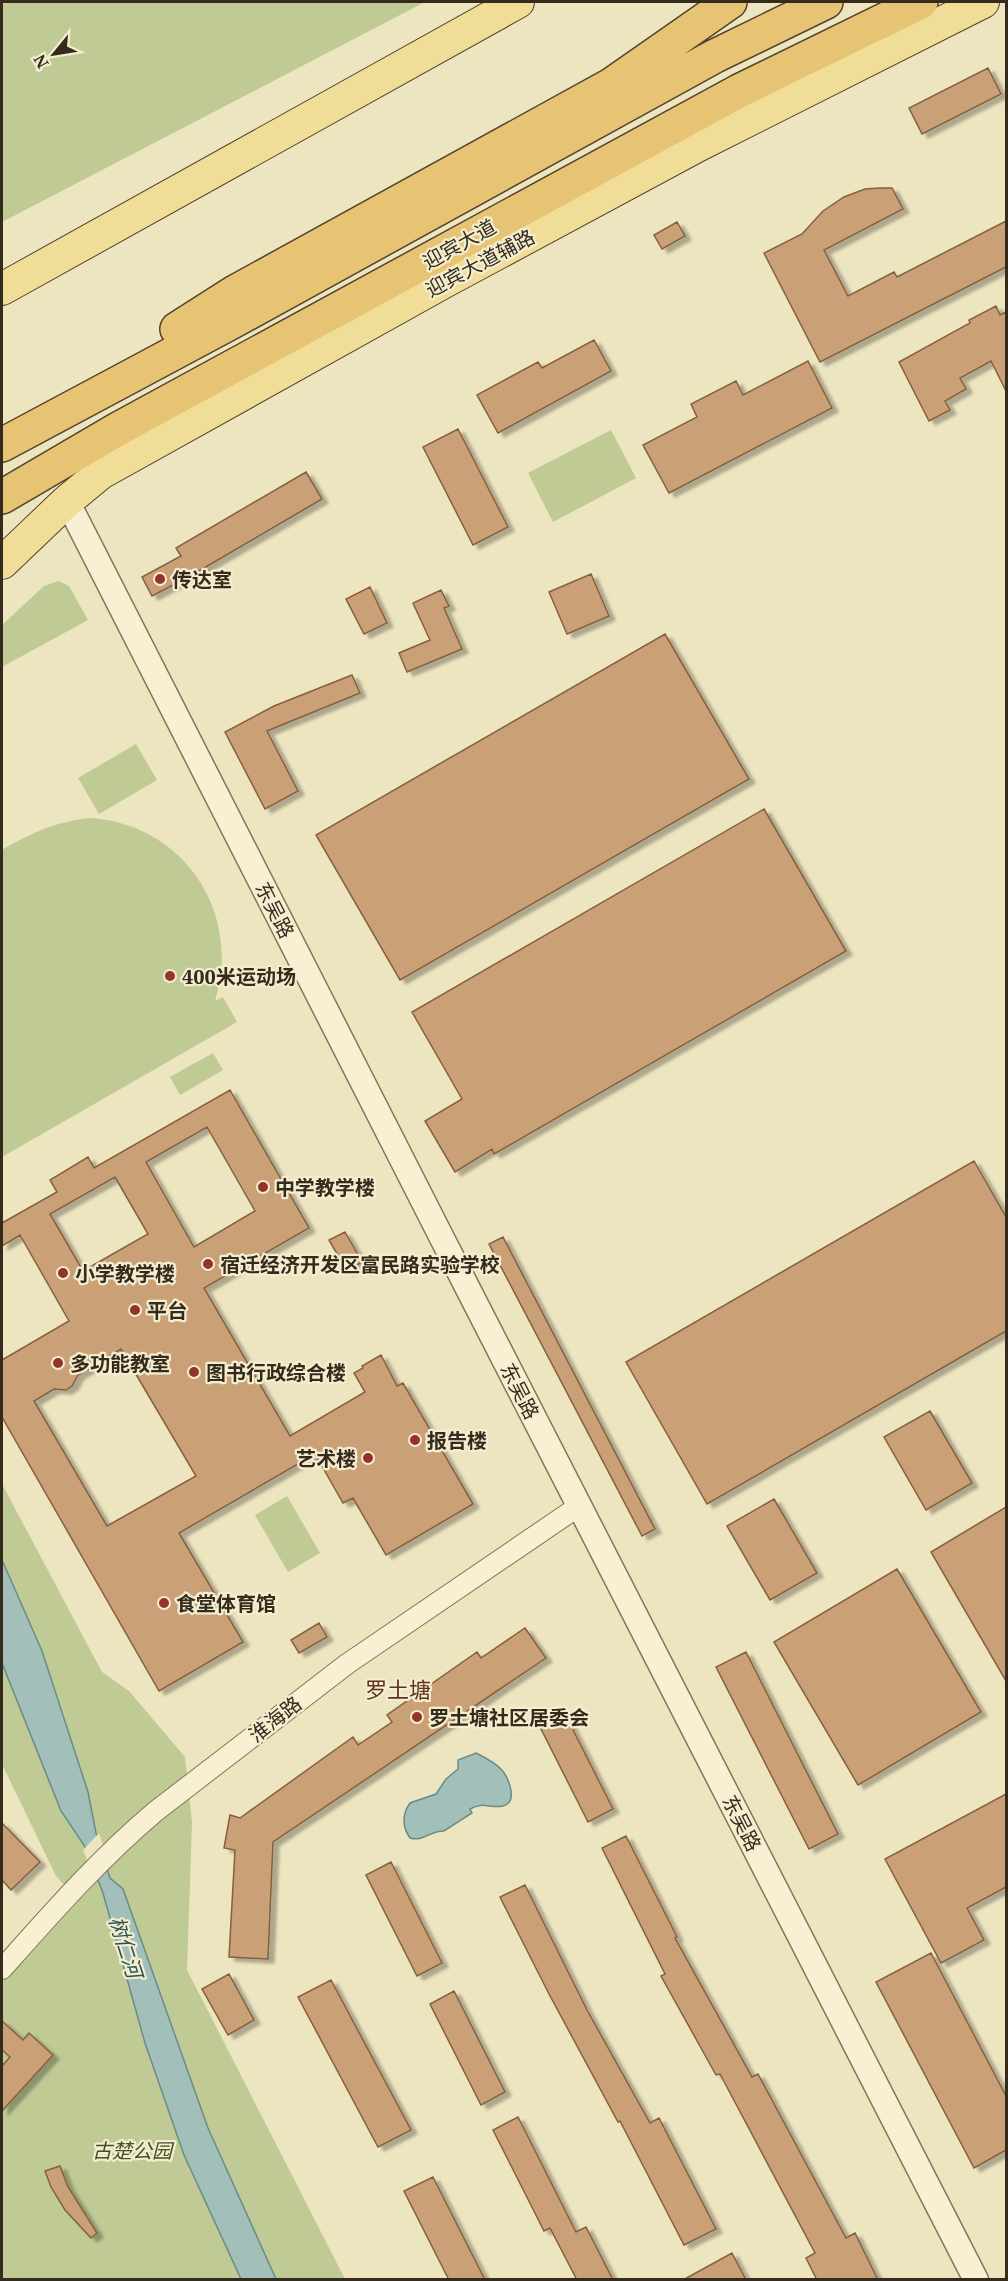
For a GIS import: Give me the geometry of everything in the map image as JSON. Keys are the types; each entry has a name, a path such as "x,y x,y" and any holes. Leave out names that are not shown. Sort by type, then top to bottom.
{"highway":[{"path":"2,439 235,292 611,85 730,2"},
{"name":"迎宾大道","path":"2,445 232,322 715,56 826,2"},
{"name":"迎宾大道","path":"2,497 118,429 740,91 921,2"}],"main road":[{"path":"2,289 518,2"},
{"name":"迎宾大道辅路","path":"2,563 67,501 101,473 444,282 699,145 983,2"}],"street":[{"name":"东吴路","path":"67,501 976,2280"},
{"name":"淮海路","path":"2,1969 74,1889 126,1836 156,1811 347,1664 579,1506"}],"green space":[{"path":"2,2 425,2 2,222"},
{"path":"611,430 636,478 553,522 528,473"},
{"path":"58,581 69,586 88,620 2,667 2,625 44,586"},
{"path":"136,744 157,780 99,814 78,778"},
{"name":"400米运动场","path":"91,818 124,824 154,837 179,856 198,879 212,906 220,936 221,968 215,1001 223,997 237,1022 2,1157 2,850 45,829"},
{"path":"213,1053 223,1070 180,1095 170,1077"},
{"name":"古楚公园","path":"2,1484 102,1672 129,1691 185,1757 192,1822 187,1970 345,2279 2,2279 2,1975 75,1897 56,1876 2,1764"},
{"path":"287,1496 320,1553 288,1572 255,1515"}],"water":[{"name":"树仁河","path":"2,1560 42,1651 88,1792 96,1833 110,1878 123,1889 208,2128 276,2279 241,2279 184,2155 145,2043 103,1893 84,1845 61,1811 2,1663"},
{"path":"476,1753 504,1772 511,1789 508,1804 498,1807 483,1805 475,1807 470,1809 472,1813 444,1831 415,1839 410,1838 404,1820 410,1803 436,1794 446,1779 458,1769 458,1760"}],"pier":[{"path":"99,1833 109,1863 94,1878 83,1850"}],"building":[{"path":"988,68 1001,94 922,134 909,108"},
{"path":"892,188 903,209 824,250 848,296 894,272 897,277 1006,221 1006,267 820,362 764,253 802,234 823,211 844,197 865,189"},
{"path":"677,222 685,236 662,249 654,235"},
{"path":"996,306 1000,315 1006,312 1006,391 991,361 960,378 966,389 945,401 950,410 929,421 899,362"},
{"path":"594,340 611,371 498,433 477,395 538,362 542,368"},
{"path":"808,361 832,408 669,493 643,445 697,417 691,404 736,381 743,395"},
{"path":"458,429 508,527 473,545 423,447"},
{"path":"306,472 322,499 152,596 142,577 181,556 176,548"},
{"path":"591,574 609,616 567,634 549,592"},
{"path":"370,587 387,623 364,634 346,599"},
{"path":"441,590 449,606 444,608 462,649 407,672 399,653 430,640 413,603"},
{"path":"665,634 749,779 400,980 316,835"},
{"path":"352,675 360,693 267,731 298,791 265,809 225,732 274,706"},
{"path":"764,809 846,951 494,1154 492,1149 455,1172 425,1121 462,1099 412,1012"},
{"path":"230,1090 309,1228 204,1288 290,1436 365,1392 354,1373 381,1355 397,1386 403,1383 473,1504 386,1555 353,1498 343,1503 315,1454 179,1533 243,1642 159,1691 2,1417 2,1360 69,1321 20,1235 2,1246 2,1223 57,1192 50,1180 88,1157 94,1168","holes":["207,1127 255,1211 194,1247 146,1162","115,1177 148,1234 83,1271 50,1214","121,1349 196,1476 107,1526 34,1401 54,1389 66,1390 72,1386 78,1375"]},
{"path":"974,1161 1006,1217 1006,1331 707,1504 626,1362"},
{"path":"345,1232 362,1262 347,1271 329,1240"},
{"path":"503,1237 655,1529 642,1536 489,1244"},
{"path":"930,1411 972,1483 926,1510 884,1437"},
{"path":"774,1499 817,1573 770,1600 727,1526"},
{"path":"1006,1507 1006,1681 931,1552"},
{"path":"897,1569 981,1712 858,1785 774,1642"},
{"path":"319,1623 327,1637 299,1653 291,1640"},
{"path":"525,1628 546,1658 273,1842 268,1959 229,1957 235,1850 224,1848 230,1815 240,1818 353,1737 358,1745 392,1722 387,1715 477,1652 481,1658"},
{"path":"746,1652 838,1834 809,1849 716,1667"},
{"path":"562,1708 613,1809 588,1822 537,1721"},
{"path":"1006,1794 1006,1887 967,1908 984,1940 941,1963 885,1859"},
{"path":"2,1823 40,1862 11,1890 2,1880"},
{"path":"626,1836 677,1937 675,1938 752,2077 758,2074 846,2238 855,2233 878,2280 817,2280 806,2258 815,2253 720,2074 716,2075 661,1976 665,1974 602,1848"},
{"path":"391,1862 442,1963 417,1976 366,1875"},
{"path":"525,1885 587,2010 650,2123 659,2118 716,2229 684,2245 620,2121 618,2122 549,1994 500,1897"},
{"path":"931,1953 1006,2096 1006,2150 974,2168 876,1982"},
{"path":"229,1974 254,2020 228,2035 202,1989"},
{"path":"331,1980 411,2130 378,2147 298,1997"},
{"path":"454,1991 505,2092 481,2105 430,2004"},
{"path":"2,2021 23,2040 29,2033 53,2055 2,2111 2,2066 10,2057 2,2050"},
{"path":"518,2117 576,2232 586,2227 613,2280 577,2280 550,2228 544,2231 493,2130"},
{"path":"60,2166 68,2187 97,2233 91,2238 65,2210 51,2187 45,2171"},
{"path":"433,2177 485,2280 449,2280 404,2191"},
{"path":"732,2253 746,2280 683,2280"}],"place":[{"name":"传达室","path":"160,579"},
{"name":"400米运动场","path":"170,976"},
{"name":"中学教学楼","path":"263,1187"},
{"name":"宿迁经济开发区富民路实验学校","path":"208,1264"},
{"name":"小学教学楼","path":"63,1273"},
{"name":"平台","path":"135,1310"},
{"name":"多功能教室","path":"58,1363"},
{"name":"图书行政综合楼","path":"194,1372"},
{"name":"报告楼","path":"415,1440"},
{"name":"艺术楼","path":"368,1458"},
{"name":"食堂体育馆","path":"164,1603"},
{"name":"罗土塘社区居委会","path":"417,1717"}],"district":[{"name":"罗土塘","path":"398,1689"}]}
